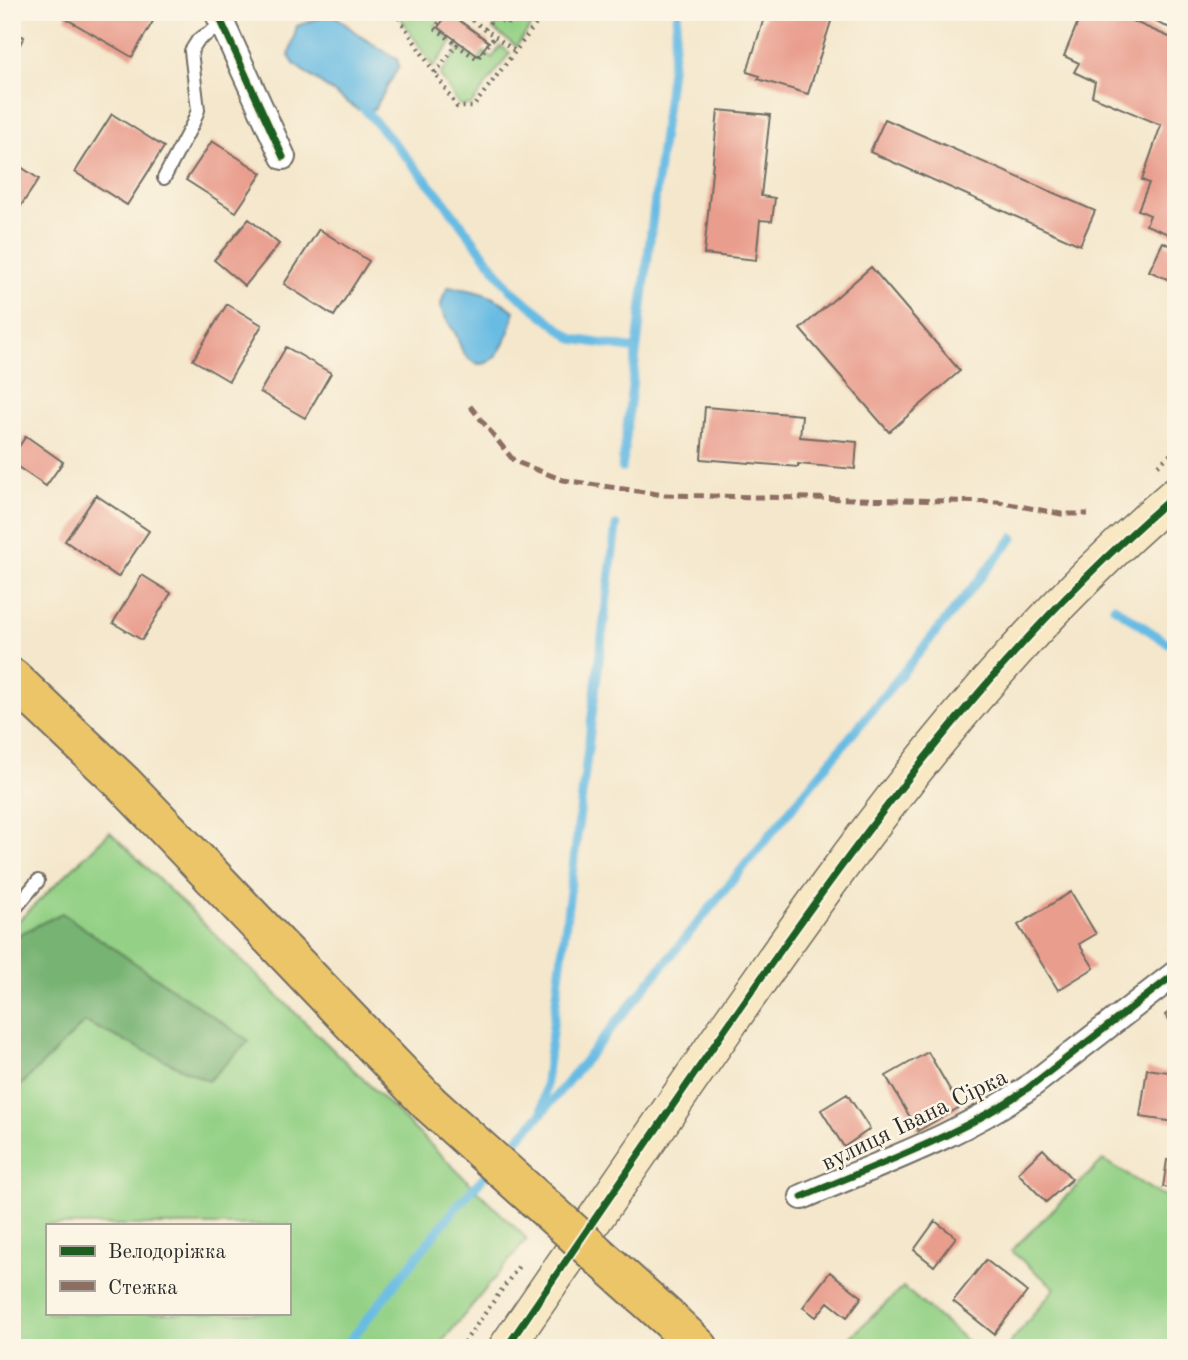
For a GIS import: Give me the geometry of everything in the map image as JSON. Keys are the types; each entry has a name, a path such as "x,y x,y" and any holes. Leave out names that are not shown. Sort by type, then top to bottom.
{"highway":[{"path":"12,678 123,783 429,1103 699,1348"}],"main road":[{"path":"506,1348 794,930 872,822 950,725 1023,641 1095,569 1176,495"}],"street":[{"path":"1165,12 1176,16"},
{"path":"220,18 283,158"},
{"name":"вулиця Івана Сірка","path":"802,1197 920,1146 1002,1105 1028,1088 1176,973"}],"lane":[{"path":"164,178 198,110 191,51 220,18"},
{"path":"12,912 38,881"}],"path":[{"path":"395,12 457,107 473,107 545,12"},
{"path":"448,12 435,29 477,59 495,36"},
{"path":"461,12 515,51"},
{"path":"485,29 493,14 507,25 516,12"},
{"path":"435,73 457,45"}],"green space":[{"path":"397,12 435,12 441,20 435,25 452,42 433,67"},
{"path":"507,12 542,12 516,46 493,29"},
{"path":"501,46 510,53 471,105 459,105 440,75 460,48 477,61 484,52 492,58"},
{"path":"110,832 527,1239 437,1348 12,1348 12,927"},
{"path":"62,913 249,1041 208,1081 85,1022 12,1094 12,938"},
{"path":"1103,1160 1176,1201 1176,1348 1006,1348 1055,1288 1011,1251"},
{"path":"903,1287 975,1348 839,1348"}],"water":[{"path":"332,13 360,36 397,59 399,66 375,108 367,112 357,109 295,65 289,56 297,26"},
{"path":"448,287 483,294 514,311 505,341 492,359 484,364 475,363 464,354 456,334 444,316 441,307"}],"building":[{"path":"68,12 144,12 155,18 132,57 65,18"},
{"path":"766,12 834,12 808,94 758,79 760,76 747,72"},
{"path":"1082,12 1112,12 1176,40 1176,237 1146,225 1150,215 1138,210 1149,183 1142,180 1161,125 1092,96 1095,82 1074,72 1079,63 1064,56"},
{"path":"449,13 489,42 478,56 438,27"},
{"path":"12,31 24,37 12,59"},
{"path":"718,110 770,115 761,196 775,198 772,221 760,220 756,260 704,254"},
{"path":"112,114 164,147 127,205 75,172"},
{"path":"885,119 1095,211 1080,245 870,152"},
{"path":"212,141 262,173 236,212 186,180"},
{"path":"12,161 39,179 12,219"},
{"path":"249,219 279,244 245,286 214,260"},
{"path":"319,229 369,261 334,316 284,284"},
{"path":"1163,242 1176,249 1176,283 1149,271"},
{"path":"871,267 960,371 889,432 800,329"},
{"path":"227,304 262,325 229,381 193,360"},
{"path":"286,347 331,373 305,418 260,392"},
{"path":"705,407 802,415 800,437 857,442 855,469 701,459"},
{"path":"26,436 63,462 46,486 12,463 12,457"},
{"path":"96,495 149,531 118,577 65,541"},
{"path":"142,575 171,593 142,640 113,623"},
{"path":"1071,892 1096,934 1079,944 1094,968 1058,990 1018,925"},
{"path":"1176,1007 1176,1029 1165,1015"},
{"path":"928,1052 960,1107 918,1131 886,1076"},
{"path":"1147,1069 1176,1073 1176,1122 1140,1117"},
{"path":"847,1094 870,1129 844,1147 821,1110"},
{"path":"1043,1149 1072,1179 1046,1202 1018,1173"},
{"path":"1167,1160 1176,1162 1176,1189 1163,1187"},
{"path":"935,1221 956,1237 934,1266 914,1250"},
{"path":"986,1260 1027,1292 994,1334 953,1301"},
{"path":"830,1272 862,1297 847,1317 828,1302 816,1317 803,1307"}],"waterway":[{"path":"622,468 678,12"},
{"path":"361,105 439,195 511,290 573,339 636,349"},
{"path":"501,1158 542,1113 616,526"},
{"path":"542,1113 1013,538"},
{"path":"1114,607 1176,646"},
{"path":"344,1348 454,1210 489,1171"}],"marked path":[{"path":"470,406 514,461 563,480 664,495 999,502 1061,514 1088,514"}],"cycle path":[{"path":"217,12 283,157"},
{"path":"506,1348 726,1028 880,815 990,680 1049,615 1110,553 1176,494"},
{"path":"802,1197 947,1135 1002,1105 1028,1088 1176,973"}]}
